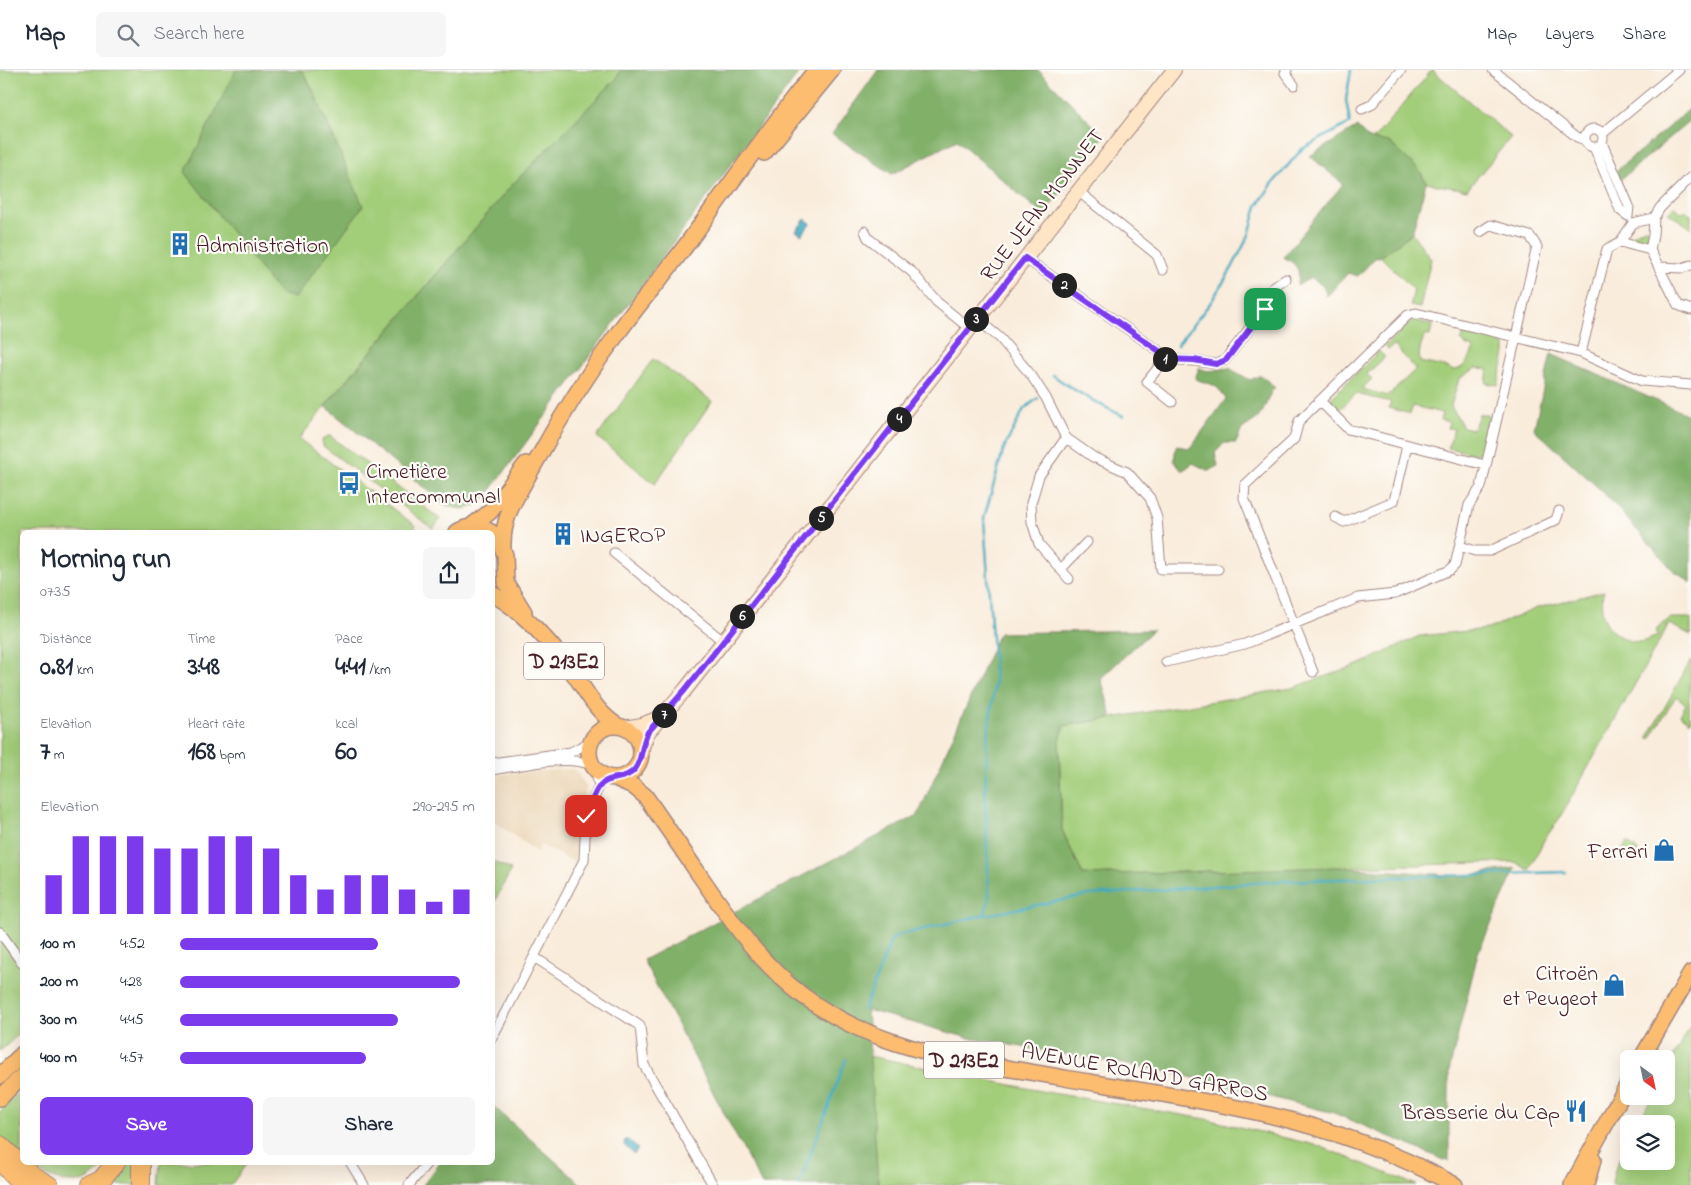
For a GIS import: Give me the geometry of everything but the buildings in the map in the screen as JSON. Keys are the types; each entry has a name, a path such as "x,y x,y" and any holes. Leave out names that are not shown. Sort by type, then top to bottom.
{"highway":[{"path":"0,1145 20,1164"},
{"path":"0,1161 22,1185"},
{"path":"21,1165 32,1175 49,1185"},
{"path":"90,1185 101,1180 114,1165"},
{"path":"141,1183 143,1165"}],"main road":[{"path":"464,530 490,512 556,425 614,338 692,238 725,190 816,70"},
{"path":"692,238 727,200 832,70"},
{"path":"495,578 501,572 504,563 502,535 506,518 556,425"},
{"path":"464,530 481,528 485,530"},
{"path":"495,536 503,547"},
{"name":"D 213E2","path":"504,563 506,583 533,626"},
{"name":"D 213E2","path":"495,596 533,626 568,666 590,700 603,715 621,727"},
{"name":"D 213E2","path":"590,700 594,719 591,740"},
{"path":"621,727 636,736 640,756 630,774 603,776 588,750 591,740 603,728 621,727"},
{"name":"AVENUE ROLAND GARROS","path":"640,756 640,780 645,796"},
{"name":"AVENUE ROLAND GARROS","path":"603,776 633,786 645,796 716,898 763,958 784,980 801,994 824,1011 847,1024 882,1039 930,1054 1258,1112 1317,1128 1433,1173 1455,1185"},
{"path":"1647,1050 1691,973"},
{"path":"0,1076 20,1056"},
{"path":"0,1098 20,1078"},
{"path":"1563,1185 1620,1096"},
{"path":"1572,1185 1620,1098"},
{"path":"1586,1185 1594,1158 1612,1113"},
{"name":"AVENUE ROLAND GARROS","path":"1384,1153 1441,1185"}],"street":[{"name":"RUE JEAN MONNET","path":"640,756 648,732 685,690 1174,70"},
{"path":"1287,70 1285,73 1294,85"},
{"path":"1362,110 1371,105 1401,70"},
{"path":"1493,70 1577,137 1585,140 1588,145 1599,141 1679,70"},
{"path":"1585,140 1586,134 1591,130 1597,130 1620,210 1631,220 1654,218"},
{"path":"1691,177 1660,208 1654,218 1654,235 1650,250 1678,305 1691,310"},
{"path":"1078,191 1157,255 1163,270"},
{"path":"1581,353 1608,249 1620,242 1631,220"},
{"path":"1166,662 1246,644 1358,598 1395,594 1450,570 1455,565 1468,505 1481,488 1537,248 1530,236 1491,226 1480,232"},
{"path":"865,231 868,238 912,272 937,302 1000,338 1031,375 1046,398 1066,438 1093,457 1127,472 1150,498 1157,518 1161,570 1218,569"},
{"path":"1620,242 1650,250"},
{"path":"1025,258 1162,353 1165,359"},
{"path":"1659,267 1682,268 1691,265"},
{"path":"1165,359 1194,360 1216,364 1226,360 1265,309 1273,288 1286,279"},
{"path":"1313,672 1244,498 1245,485 1294,439 1299,421 1408,315 1416,313 1581,353 1642,381 1691,385"},
{"path":"1165,359 1147,382 1172,402"},
{"path":"1320,401 1348,429 1485,465"},
{"path":"1066,438 1039,476 1031,504 1032,522 1039,544 1069,579"},
{"path":"1335,517 1344,522 1394,501 1407,446"},
{"path":"1460,546 1475,551 1490,551 1556,520 1559,511"},
{"path":"1060,569 1087,542"},
{"path":"614,553 723,641"},
{"name":"RUE JEAN MONNET","path":"621,727 642,725 662,716"},
{"path":"495,763 571,752 591,740"},
{"path":"495,770 537,763 577,760 603,776 586,816 584,860 495,1032"},
{"path":"0,932 20,960"},
{"path":"534,957 640,1026 644,1065 713,1185"},
{"path":"352,1165 364,1185"},
{"path":"409,1185 426,1165"}],"shaded area":[{"path":"575,770 587,787 578,812 574,862 541,845 537,852 495,822 495,778 501,774"}],"green space":[{"path":"0,70 621,70 617,79 511,186 299,439 416,526 413,530 20,530 20,1008 17,1023 18,1035 0,1051"},
{"path":"236,70 302,70 313,90 363,206 295,298 280,294 185,172"},
{"path":"621,70 801,70 485,498 466,509 445,505 325,406 511,186 616,79"},
{"path":"878,70 1038,70 1104,136 1043,215 957,140 892,174 832,134"},
{"path":"1432,70 1511,137 1467,190 1426,183 1420,171 1389,142 1373,140"},
{"path":"1691,108 1691,120 1620,180 1616,171"},
{"path":"1357,127 1369,139 1389,142 1420,171 1426,183 1412,233 1381,256 1375,258 1358,276 1348,273 1327,296 1323,286 1311,277 1297,286 1299,276 1297,268 1292,262 1283,257 1343,184 1310,156"},
{"path":"1674,206 1682,213 1685,210 1691,215 1691,228 1668,213"},
{"path":"1646,227 1649,230 1646,245 1627,240 1627,238"},
{"path":"1412,233 1431,259 1420,308 1410,306 1414,290 1381,256"},
{"path":"1413,320 1432,325 1430,336 1425,335 1421,345 1420,362 1451,370 1459,369 1466,363 1473,351 1473,347 1467,346 1461,341 1464,331 1501,341 1505,345 1498,385 1486,383 1488,369 1476,368 1459,379 1451,406 1463,427 1474,428 1479,414 1490,416 1482,451 1476,454 1448,448 1454,429 1447,428 1449,422 1440,420 1442,413 1413,406 1410,414 1389,408 1391,402 1356,394 1337,412 1329,404 1332,397 1379,351 1385,357 1367,374 1372,379 1362,389 1388,396 1415,370 1394,345 1388,350 1385,346"},
{"path":"1551,354 1691,416 1691,583 1672,569 1605,494 1534,429"},
{"path":"653,359 712,401 655,484 597,437"},
{"path":"1199,368 1208,371 1229,368 1250,380 1261,375 1275,388 1271,392 1263,411 1257,419 1242,429 1236,443 1224,443 1215,453 1218,466 1209,471 1193,463 1182,471 1174,461 1176,446 1190,448 1226,399 1216,386 1195,379"},
{"path":"328,436 440,519 433,529 323,446 322,440"},
{"path":"1604,591 1602,609 1604,617 1613,632 1620,637 1629,641 1645,641 1658,636 1656,630 1670,618 1691,618 1691,635 1669,624 1559,819 1544,840 1529,870 1515,862 1083,875 1062,830 1059,745 1064,726 1292,688 1363,663 1419,636 1488,629 1537,608"},
{"path":"1153,630 1101,678 1112,718 1064,726 1059,745 1062,830 1083,875 1336,867 1464,876 1516,868 1478,953 1449,1071 1449,1162 1334,1113 1170,1072 969,1038 867,1010 878,1185 762,1185 643,960 918,815 999,633"},
{"path":"1691,660 1689,716 1691,717 1691,722 1680,715 1686,704 1676,696 1650,739 1648,737"},
{"path":"1627,842 1638,851 1634,863 1621,853"},
{"path":"495,862 511,870 495,901"},
{"path":"1691,1025 1691,1185 1611,1185 1620,1158 1620,1170 1675,1170 1675,1115 1642,1115 1648,1105 1675,1105 1675,1054"},
{"path":"869,1056 1046,1092 1206,1119 1319,1146 1416,1185 878,1185"},
{"path":"20,1092 20,1157 0,1136 0,1111"},
{"path":"495,1108 582,1185 423,1185 438,1165 495,1165"},
{"path":"29,1165 106,1165 87,1180 76,1182 53,1178"},
{"path":"118,1165 137,1165 137,1185 101,1185"},
{"path":"161,1165 246,1165 231,1185 159,1185"}],"water":[{"path":"805,219 811,223 802,235 796,231"},
{"path":"625,1140 628,1140 638,1149 634,1154 624,1145"}],"waterway":[{"path":"1177,345 1211,302 1232,268 1249,235 1257,206 1273,183 1302,149 1350,123 1346,100 1351,70"},
{"path":"1053,375 1087,397 1123,416"},
{"path":"864,1010 891,940 899,935 984,915 989,899 985,793 987,738 995,683 984,518 1004,448 1024,409 1038,398"},
{"path":"985,915 1089,895 1281,881 1566,872"},
{"path":"799,1185 846,1059"}],"place":[{"name":"Administration","path":"180,244"},
{"name":"Cimetière Intercommunal","path":"349,483"},
{"name":"INGEROP","path":"563,534"},
{"name":"Ferrari","path":"1664,850"},
{"name":"Citroën et Peugeot","path":"1614,985"},
{"name":"Brasserie du Cap","path":"1576,1111"}],"route":[{"path":"586,816 599,786 612,779 624,777 636,768 648,732 685,690 1025,258 1162,353 1165,359 1194,360 1216,364 1226,360 1265,309"}]}
